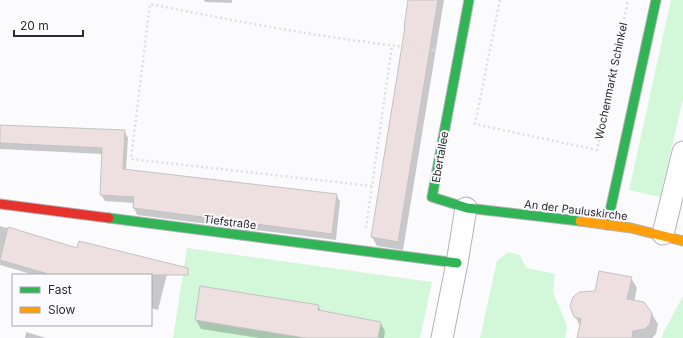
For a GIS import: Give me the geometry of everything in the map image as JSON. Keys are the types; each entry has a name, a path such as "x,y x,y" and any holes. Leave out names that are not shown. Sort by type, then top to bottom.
{"street":[{"name":"Ebertallee","path":"466,208 432,197 469,0"},
{"path":"608,225 656,0"},
{"path":"663,234 683,152"},
{"name":"Tiefstraße","path":"0,204 457,263"},
{"path":"442,338 466,208"},
{"name":"An der Pauluskirche","path":"466,208 608,225 663,234 683,241"}],"path":[{"name":"Wochenmarkt Schinkel","path":"500,0 475,124 597,150 628,0"},
{"path":"372,186 131,158 150,4 269,28 392,46 459,52"},
{"path":"363,251 392,46"}],"green space":[{"path":"671,0 683,0 683,99 660,197 629,190"},
{"path":"187,248 432,282 420,338 173,338"},
{"path":"508,252 520,255 526,268 555,274 553,292 567,326 565,338 480,338 497,261"},
{"path":"683,296 683,338 662,338 663,333"}],"building":[{"path":"408,0 438,0 398,242 371,237 405,27"},
{"path":"0,125 125,130 123,169 337,194 332,234 133,208 134,197 100,195 102,148 0,143"},
{"path":"8,227 77,248 79,241 188,268 188,275 49,274 0,260"},
{"path":"599,271 632,277 627,299 644,302 652,313 650,324 645,329 633,331 632,338 577,338 581,319 574,317 570,306 573,297 579,292 595,291"},
{"path":"200,286 319,305 318,310 381,322 378,338 305,338 195,320"}],"traffic: fast":[{"path":"469,0 432,197 467,208 580,221"},
{"path":"607,225 656,0"},
{"path":"109,218 457,263"}],"traffic: slow":[{"path":"580,221 631,228 683,241"}],"traffic: jam":[{"path":"0,204 109,218"}]}
